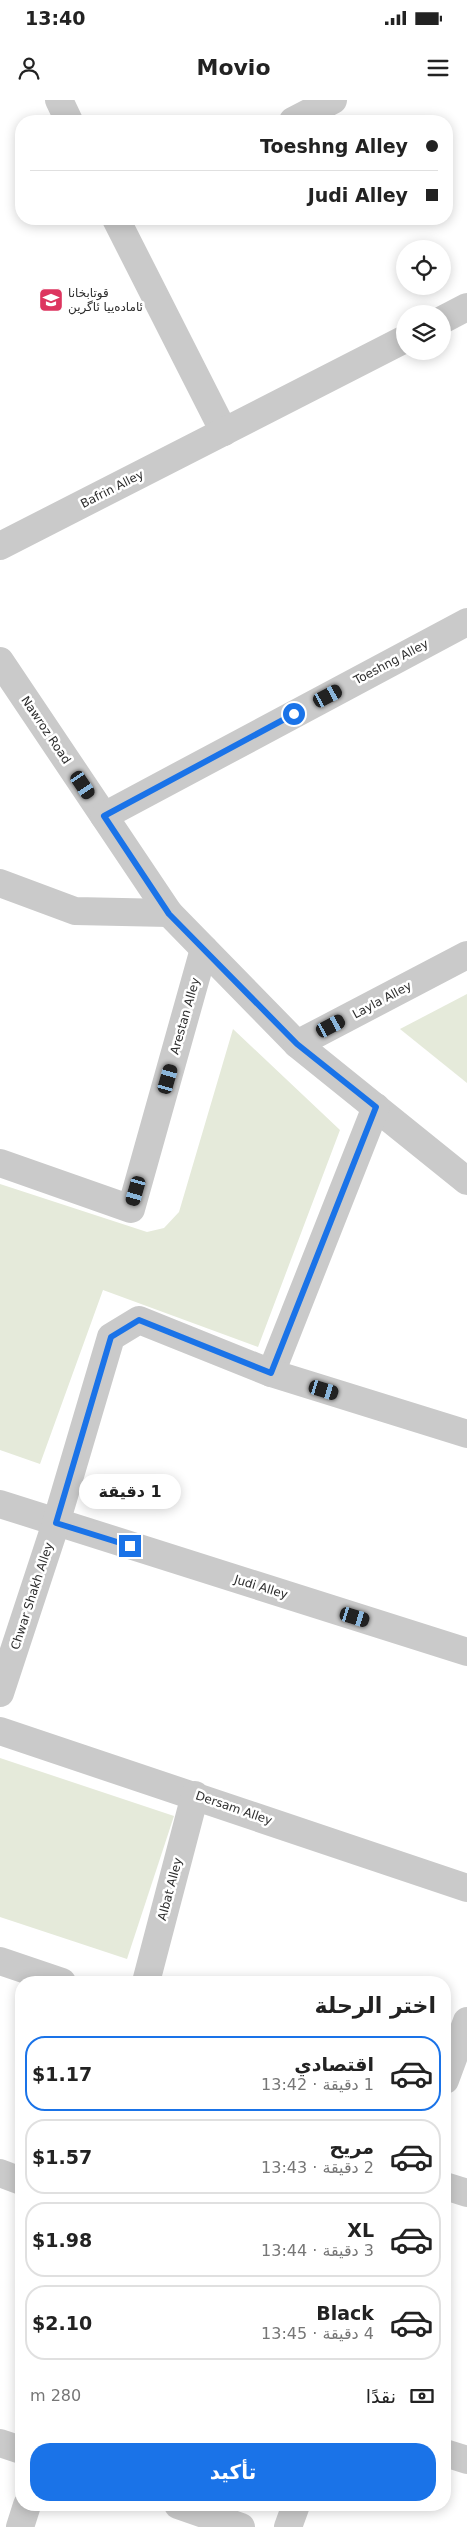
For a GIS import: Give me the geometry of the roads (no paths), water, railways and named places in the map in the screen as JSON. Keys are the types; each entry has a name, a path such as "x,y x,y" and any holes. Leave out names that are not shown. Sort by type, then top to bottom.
{"street":[{"path":"59,100 66,115"},
{"path":"304,115 333,100"},
{"path":"119,225 224,432"},
{"path":"451,315 467,307"},
{"name":"Bafrin Alley","path":"0,546 396,344"},
{"name":"Toeshng Alley","path":"104,816 467,622"},
{"name":"Nawroz Road","path":"0,661 169,914 297,1044 467,1181"},
{"path":"0,883 75,912 169,914"},
{"name":"Arestan Alley","path":"0,1163 131,1209 204,949"},
{"name":"Layla Alley","path":"297,1044 467,955"},
{"path":"376,1107 271,1373 467,1434"},
{"name":"Chwar Shakh Alley","path":"0,1693 56,1523 111,1337 139,1320 271,1373"},
{"name":"Judi Alley","path":"0,1504 467,1652"},
{"name":"Dersam Alley","path":"0,1731 467,1888"},
{"name":"Albat Alley","path":"148,1976 195,1795"},
{"path":"0,1961 44,1976"},
{"path":"451,2064 467,2021"},
{"path":"0,2173 15,2179"},
{"path":"451,2188 467,2193"},
{"path":"0,2443 15,2448"},
{"path":"451,2455 467,2460"},
{"path":"20,2527 25,2511"},
{"path":"195,2511 241,2527"},
{"path":"288,2527 294,2511"}],"place":[{"name":"قوتابخانا ئامادەییا ئاگرین","path":"51,300"}]}
